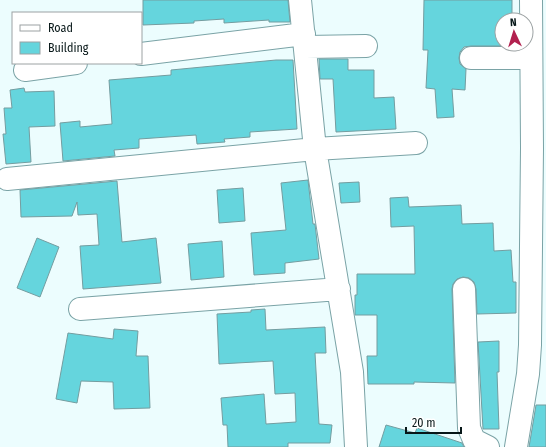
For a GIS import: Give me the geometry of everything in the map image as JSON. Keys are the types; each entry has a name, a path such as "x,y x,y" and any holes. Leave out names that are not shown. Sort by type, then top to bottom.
{"street":[{"path":"300,0 315,149 352,372 356,447"},
{"path":"516,447 526,389 530,345 531,0"},
{"path":"142,54 305,41 366,46"},
{"path":"471,58 531,58"},
{"path":"25,70 69,64"},
{"path":"7,179 315,149 416,143"},
{"path":"464,288 469,428 474,440 488,447"},
{"path":"80,309 339,289"}],"building":[{"path":"143,0 288,0 290,22 269,22 269,20 224,23 224,19 194,21 194,23 143,25"},
{"path":"424,0 512,0 512,12 494,12 494,46 464,47 460,52 460,64 466,69 465,90 452,89 454,117 437,118 435,89 426,88 428,50 423,50"},
{"path":"319,59 348,59 348,70 374,70 374,98 394,97 396,129 336,132 333,79 320,79"},
{"path":"276,60 293,60 297,129 250,132 250,137 224,139 225,142 197,144 196,135 139,139 139,148 114,150 115,156 63,161 60,123 80,121 80,127 112,124 109,80 171,75 171,70"},
{"path":"24,88 25,92 54,91 55,126 29,127 31,162 6,164 3,134 6,134 4,108 12,108 10,90"},
{"path":"308,180 319,259 285,263 285,273 254,275 251,233 286,230 281,183"},
{"path":"117,181 122,242 156,238 161,283 83,289 80,246 99,245 97,214 78,215 77,202 72,216 21,217 20,190"},
{"path":"359,182 360,202 341,203 339,183"},
{"path":"243,188 245,221 219,223 217,190"},
{"path":"408,197 409,207 461,205 462,224 493,223 494,251 511,250 513,282 516,282 516,313 477,314 476,289 474,282 469,278 463,277 457,279 453,284 455,383 414,382 414,384 368,384 367,356 377,356 377,315 355,315 357,274 415,274 414,226 391,227 390,198"},
{"path":"37,238 59,247 40,297 17,288"},
{"path":"222,241 224,277 191,280 188,244"},
{"path":"265,309 266,330 325,327 326,353 315,353 319,424 332,425 330,443 288,443 288,447 228,447 227,425 223,425 221,398 264,394 266,424 296,422 295,393 275,394 273,361 219,364 217,314 251,312 251,310"},
{"path":"114,329 138,331 136,356 148,356 150,408 114,409 113,382 81,381 77,403 56,399 68,333 113,339"},
{"path":"499,341 499,372 497,372 499,429 483,429 478,342"},
{"path":"536,405 546,405 546,447 529,447"},
{"path":"386,425 415,433 417,428 462,443 464,447 379,447"}]}
